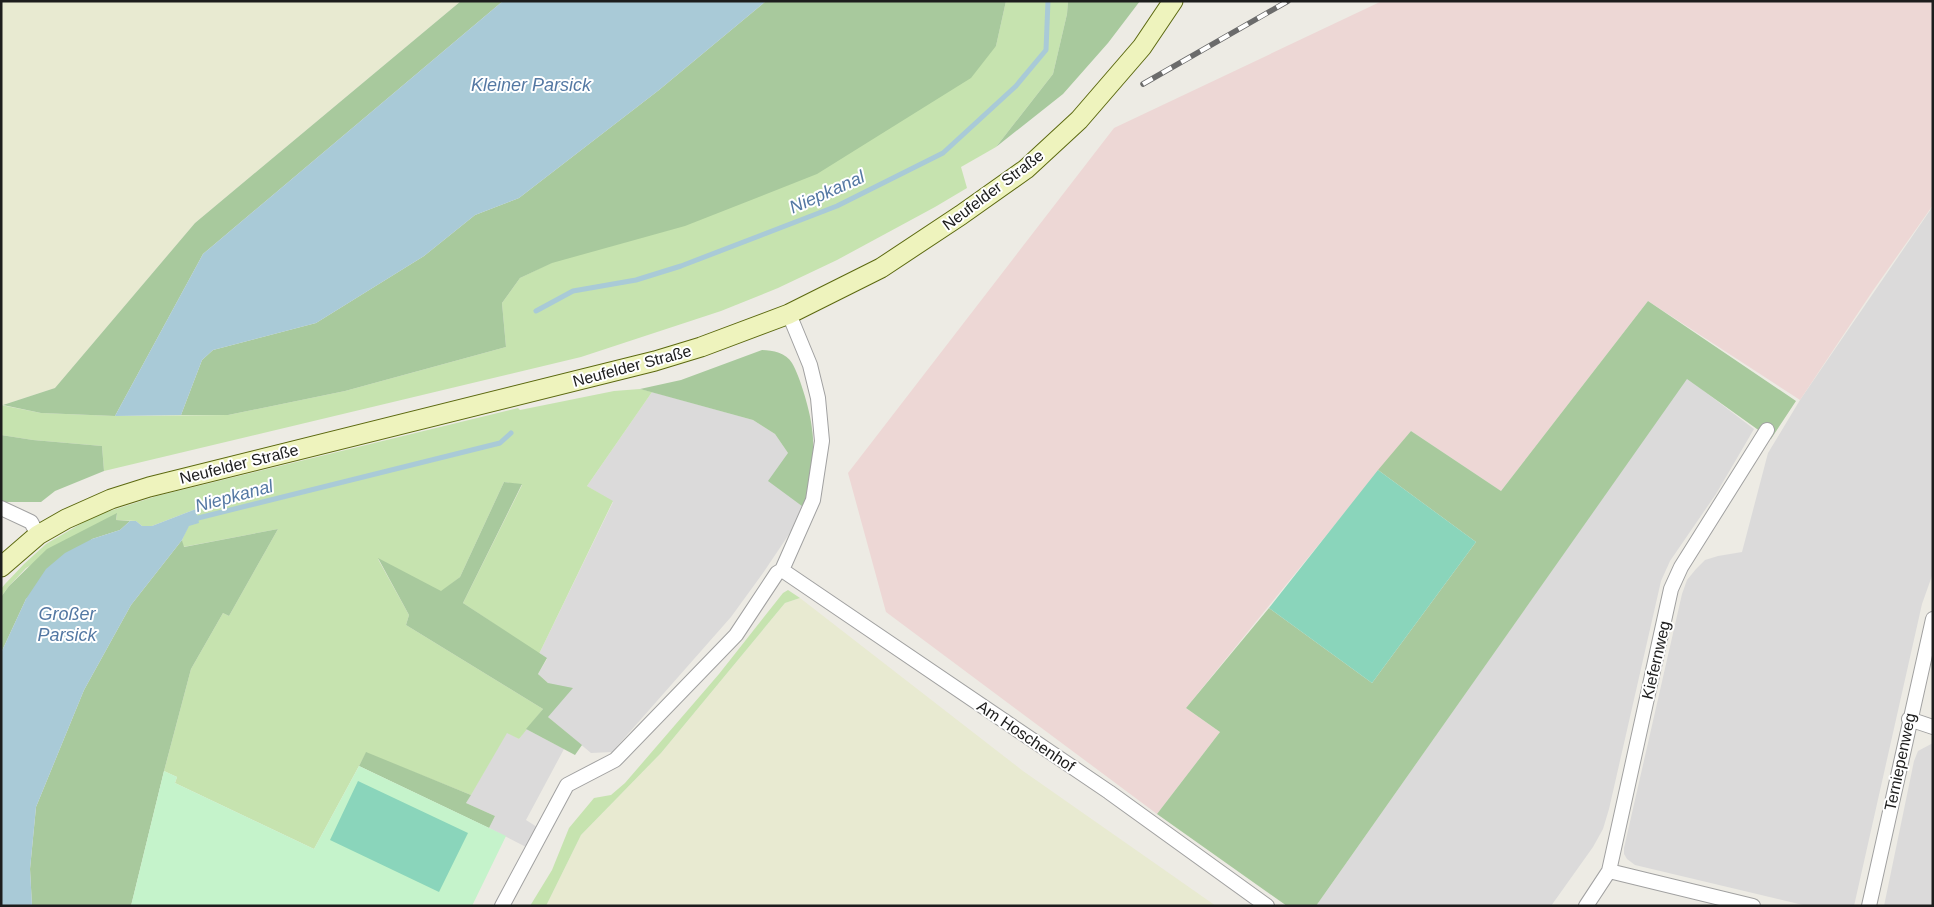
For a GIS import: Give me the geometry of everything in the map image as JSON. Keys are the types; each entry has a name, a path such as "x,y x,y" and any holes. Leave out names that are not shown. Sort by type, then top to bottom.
{"main road":[{"name":"Neufelder Straße","path":"1,567 38,536 86,509 111,499 149,487 655,361 789,314 881,268 928,238 1026,169 1078,120 1098,98 1142,47 1173,1"}],"street":[{"path":"502,906 567,785 615,760 736,635 777,573 782,570 813,500 822,441 818,398 810,364 789,314"},
{"name":"Kiefernweg","path":"1586,906 1609,872 1671,589 1680,567 1767,430"},
{"path":"1,508 32,522 38,536"},
{"name":"Am Hoschenhof","path":"782,570 1108,792 1267,906"},
{"name":"Terniepenweg","path":"1869,906 1909,719 1933,619"},
{"path":"1909,719 1933,727"},
{"path":"1609,872 1753,906"}],"shaded area":[{"path":"1382,1 1933,1 1933,205 1800,400 1648,301 1501,491 1411,431 1186,708 1220,732 1157,814 886,612 848,473 1114,128"},
{"path":"1933,206 1933,573 1922,604 1854,906 1807,906 1635,865 1627,859 1624,854 1624,848 1682,594 1687,580 1705,560 1742,552 1768,453 1800,400"},
{"path":"1687,378 1754,429 1716,494 1670,561 1661,581 1609,809 1603,829 1593,847 1551,906 1316,906"},
{"path":"652,392 753,420 775,434 788,453 806,509 731,617 612,752 591,753 548,717 548,683 538,674 547,659 539,654 613,502 587,486"},
{"path":"526,729 564,749 526,820 537,827 526,847 489,828 495,816 466,803 507,732 519,739"},
{"path":"1933,743 1933,906 1884,906 1914,761 1918,751"}],"green space":[{"path":"1,1 461,1 195,223 55,388 1,405"},
{"path":"461,1 503,1 203,254 115,416 41,413 3,405 55,388 195,223"},
{"path":"766,1 1006,1 996,46 971,78 817,174 685,226 552,263 520,278 502,303 506,347 345,391 228,415 181,415 202,360 213,350 316,323 424,256 475,215 519,198 659,90"},
{"path":"1006,1 1068,1 1067,14 1053,74 996,147 961,167 967,188 837,260 778,288 721,311 581,357 104,471 102,446 33,440 1,435 1,405 41,413 115,416 228,415 345,391 506,347 502,303 520,278 996,46"},
{"path":"1068,1 1140,1 1108,43 1063,94 996,147 1053,74 1067,14"},
{"path":"1648,301 1796,401 1771,439 1687,379 1316,906 1287,906 1157,814 1220,732 1186,708 1269,608 1372,683 1476,542 1378,470 1411,431 1501,491"},
{"path":"762,350 779,353 792,363 807,405 811,422 813,449 806,509 768,481 788,453 775,434 753,420 640,389 681,380"},
{"path":"640,389 652,392 587,486 613,501 539,654 463,603 522,485 504,482 460,577 441,592 378,559 409,615 406,625 543,709 519,739 507,733 471,795 366,753 314,849 175,783 177,777 164,771 191,669 223,613 229,616 278,529 183,547 182,540 196,509 152,526 142,526 136,521 116,520 117,514 26,568 1,597 1,589 5,584 46,544 94,516 157,496 518,408 520,410 614,391"},
{"path":"1,435 33,440 102,446 104,471 55,491 41,502 1,502"},
{"path":"1378,470 1476,542 1372,683 1269,608"},
{"path":"504,482 522,484 463,603 547,658 538,674 548,683 573,688 548,717 582,745 575,755 526,729 543,709 406,625 409,615 378,558 441,591 460,577"},
{"path":"117,513 116,520 130,521 120,530 92,539 26,599 1,653 1,597 9,586 47,549"},
{"path":"278,529 229,616 223,613 191,669 131,906 32,906 30,869 36,807 84,690 131,605 182,540 184,547"},
{"path":"788,590 800,598 785,603 661,753 581,835 546,906 530,906 552,870 569,828 594,798 611,795 625,783 719,674 783,593"},
{"path":"800,598 1023,771 1216,906 546,906 581,835 661,753 785,603"},
{"path":"366,752 471,795 466,803 495,816 489,828 359,766"},
{"path":"359,766 506,836 472,906 131,906 164,771 177,777 175,783 314,849"},
{"path":"358,781 468,833 439,892 330,840"}],"water":[{"name":"Kleiner Parsick","path":"503,1 766,1 659,90 519,198 475,215 424,256 316,323 213,350 202,360 181,415 115,416 203,254"},
{"name":"Großer Parsick","path":"196,509 199,523 189,526 182,540 131,605 84,690 36,807 30,869 32,906 1,906 1,653 26,599 46,569 65,553 92,539 120,530 130,521 136,521 142,526 152,526"}],"waterway":[{"name":"Niepkanal","path":"536,311 573,291 636,280 681,266 837,206 943,153 1016,86 1046,50 1048,1"},
{"name":"Niepkanal","path":"193,521 198,518 500,443 511,433"}],"railway":[{"path":"1143,84 1288,1"}]}
